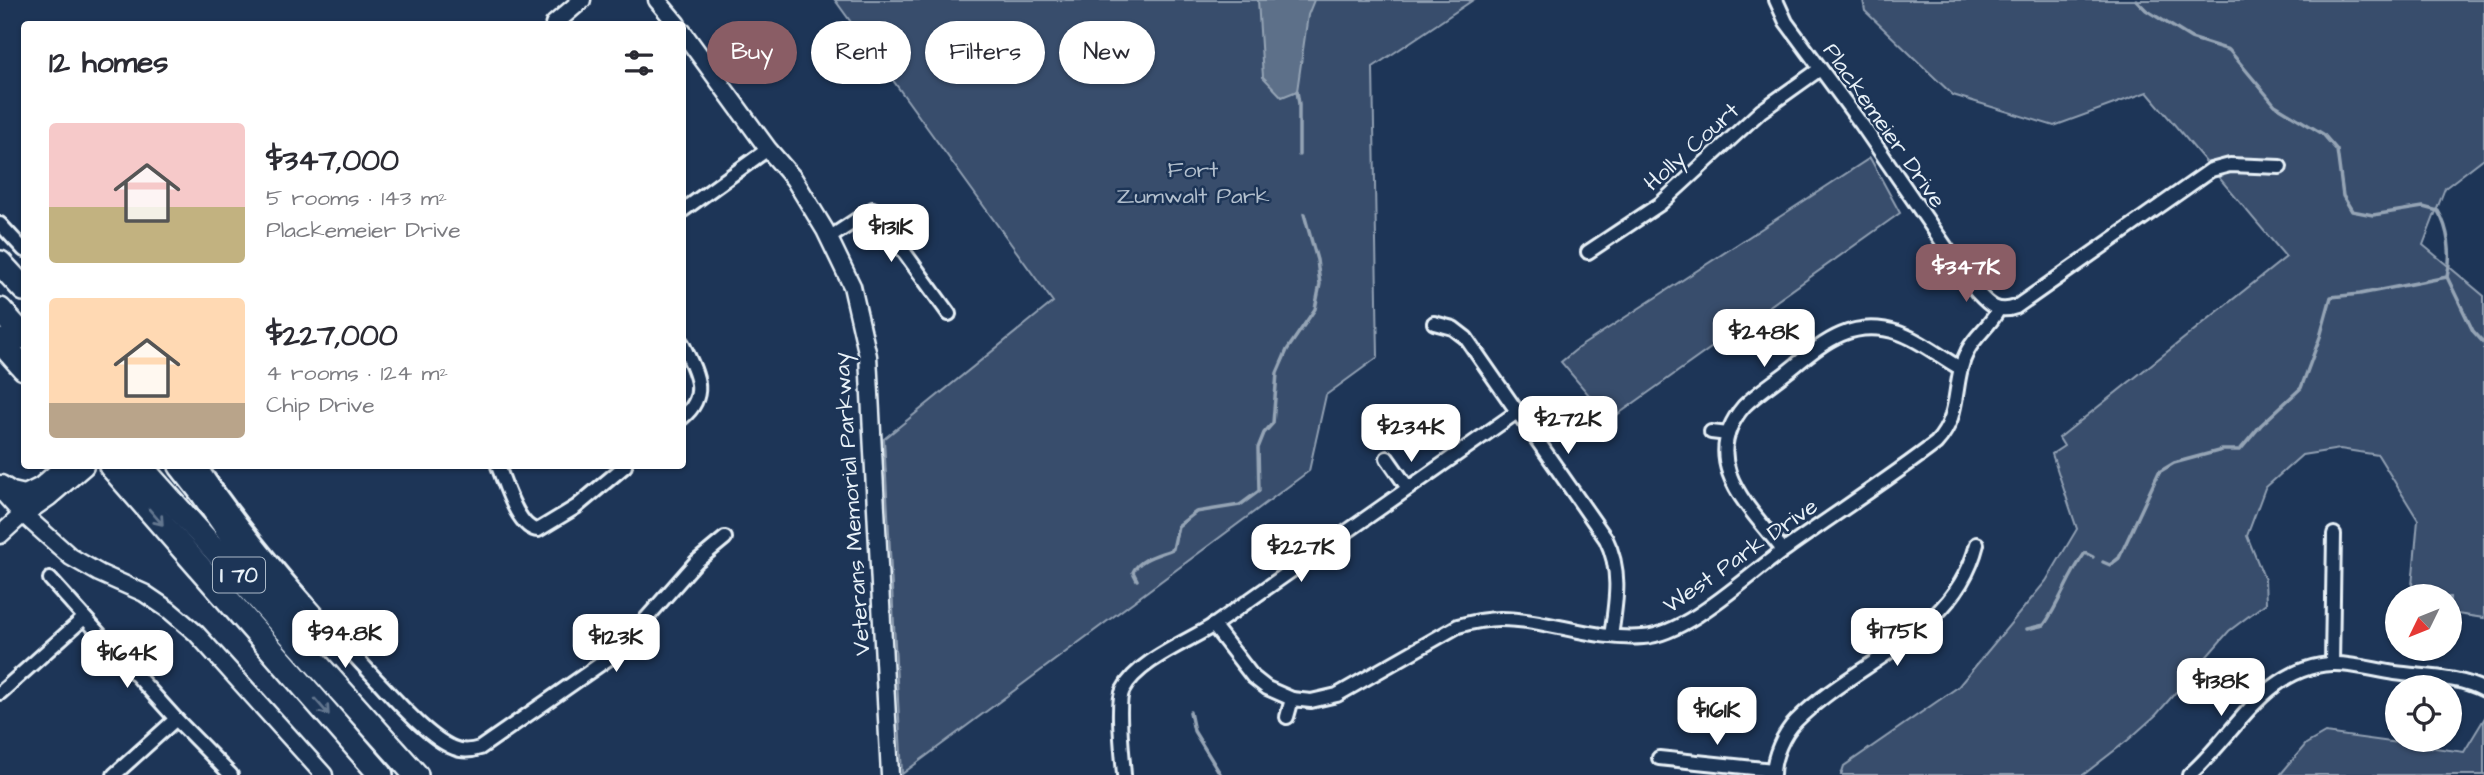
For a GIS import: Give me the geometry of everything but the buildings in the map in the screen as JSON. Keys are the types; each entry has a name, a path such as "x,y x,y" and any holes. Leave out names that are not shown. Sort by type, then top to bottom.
{"highway":[{"path":"0,263 21,286"},
{"path":"0,310 21,334"},
{"path":"0,341 21,365"},
{"name":"I 70","path":"114,469 381,775"},
{"name":"I 70","path":"143,469 416,775"},
{"path":"183,469 241,549 324,651 338,685"}],"main road":[{"path":"0,254 21,277"},
{"path":"0,486 23,514 63,469"},
{"path":"0,486 26,495 45,491 79,469"}],"street":[{"path":"558,21 582,0"},
{"name":"Plackemeier Drive","path":"1776,0 1779,11 1862,125 1976,291 1998,310"},
{"path":"659,2 675,21"},
{"name":"Veterans Memorial Parkway","path":"686,36 768,149 794,179 829,238 852,286 868,356 890,775"},
{"name":"Holly Court","path":"1588,252 1660,204 1761,111 1820,69"},
{"path":"686,208 768,149"},
{"path":"1998,310 2016,307 2211,170 2230,165 2280,167"},
{"path":"829,238 873,209 949,314"},
{"path":"0,224 21,247"},
{"name":"West Park Drive","path":"1213,625 1253,677 1267,688 1292,699 1311,701 1337,695 1458,626 1479,621 1501,619 1611,636 1652,636 1675,628 1695,617 1783,550 1936,443 1950,425 1960,368 1968,349 1998,310"},
{"path":"1434,323 1453,328 1466,338 1609,545 1618,584 1611,636"},
{"path":"1783,550 1740,496 1731,480 1725,457 1728,434 1736,416 1747,402 1827,340 1843,333 1870,328 1895,332 1916,341 1960,368"},
{"path":"686,353 699,385 697,400 693,409 686,415"},
{"path":"1124,775 1120,704 1122,692 1135,675 1213,625 1517,412"},
{"path":"1711,432 1728,434"},
{"path":"1387,458 1408,488"},
{"path":"202,469 254,541 396,701 439,739 455,749 468,751 480,748 615,654 696,562 725,538"},
{"path":"499,469 520,517 531,530 538,530 576,507 621,469"},
{"path":"0,535 23,514 71,557 144,593 169,610 196,633 324,775"},
{"path":"2332,664 2334,534"},
{"path":"1660,758 1773,773 1776,754 1793,723 1820,700 1895,649 1935,615 1968,572 1977,544"},
{"path":"50,579 176,719 231,775"},
{"path":"0,693 84,618"},
{"path":"2189,775 2209,757 2273,685 2298,671 2332,664 2463,682 2484,690"},
{"path":"1287,717 1292,699"},
{"path":"114,775 176,719"}],"green space":[{"name":"Fort Zumwalt Park","path":"835,0 1473,0 1373,67 1378,357 1326,395 1309,471 902,774 884,439 1053,302 896,84 911,84 911,21 850,21"},
{"path":"1863,0 2484,0 2484,158 2445,188 2423,245 2484,296 2484,618 2462,615 2462,584 2412,584 2418,520 2378,455 2340,449 2302,455 2265,488 2247,536 2265,580 2266,603 2229,631 2156,715 2083,775 1841,775 1844,766 1958,687 2046,581 2077,529 2052,454 2064,446 2059,438 2286,257 2147,92 2054,126 1953,95 1865,11"},
{"path":"1870,158 1900,213 1610,420 1561,362 1578,348"},
{"path":"2484,719 2484,775 2280,775 2306,744 2325,733 2385,741 2385,752 2464,752"}],"shaded area":[{"path":"1258,0 1314,0 1308,15 1297,91 1282,97 1263,77"}],"waterway":[{"path":"2136,0 2146,10 2191,38 2229,50 2275,105 2323,134 2337,150 2343,196 2352,211 2373,215 2423,207 2438,211 2445,226 2448,243 2447,277 2473,331 2484,343"},
{"path":"1297,91 1299,155"},
{"path":"1137,580 1133,572 1136,567 1173,549 1178,526 1196,512 1240,505 1259,491 1258,448 1264,433 1273,423 1277,373 1287,350 1315,309 1320,284 1317,260 1304,214"},
{"path":"2103,562 2110,565 2119,558 2159,472 2174,463 2222,450 2240,450 2261,425 2301,388 2331,297 2447,277"},
{"path":"2027,629 2044,625 2085,553 2093,557"},
{"path":"1190,712 1194,731 1221,775"}]}
